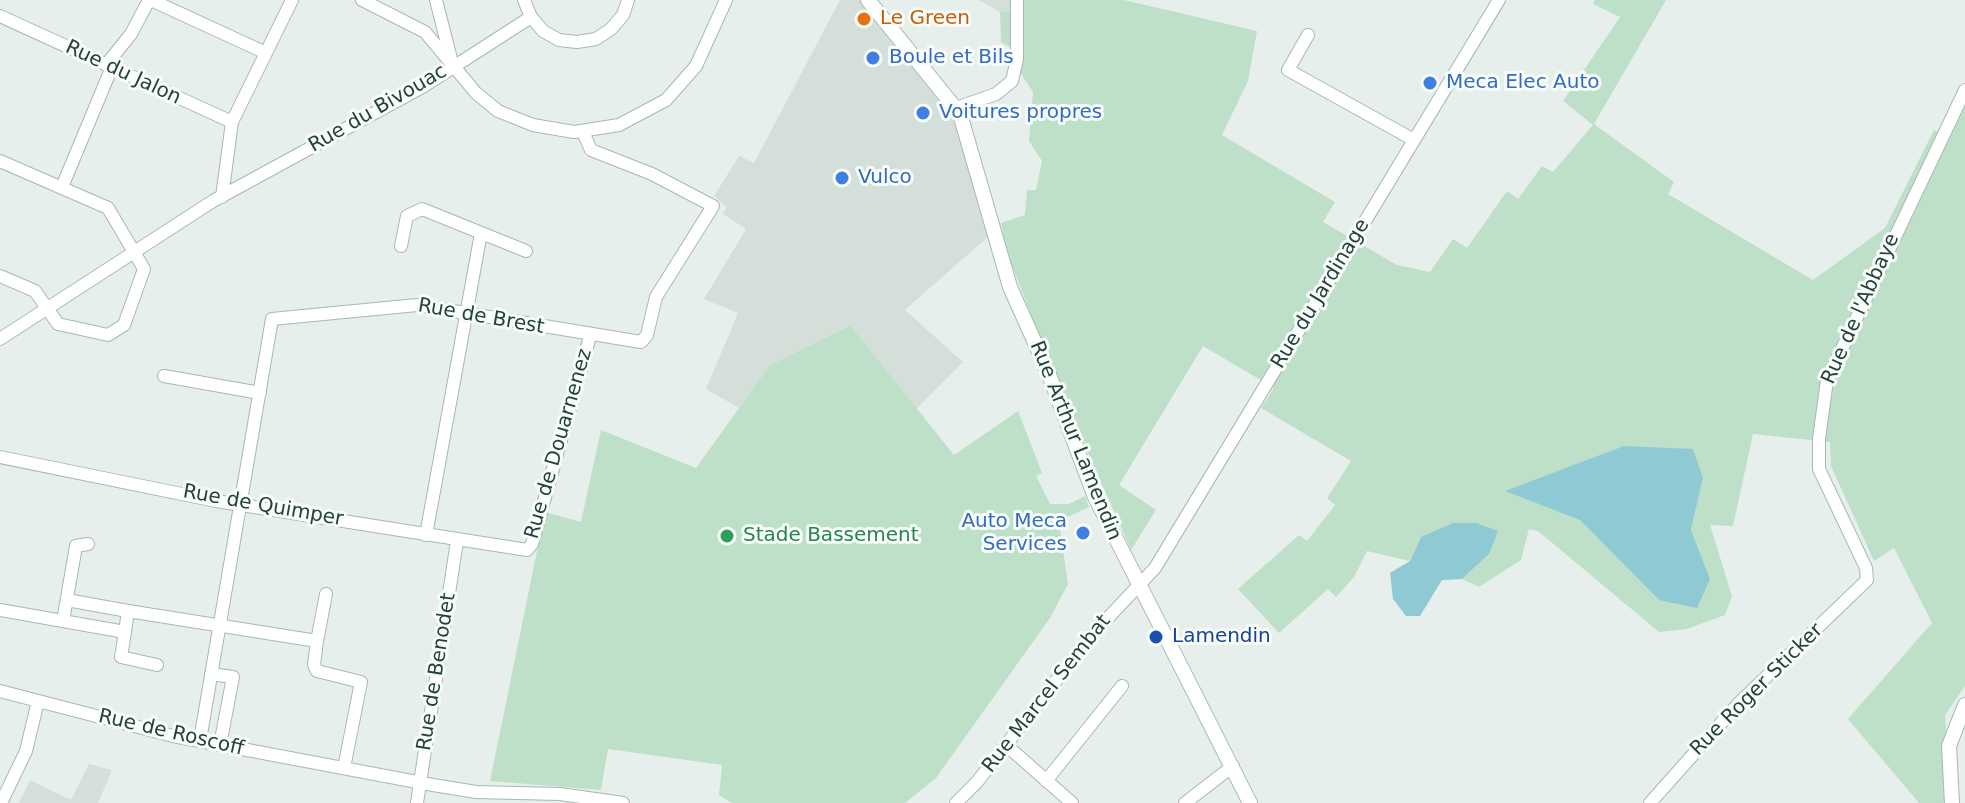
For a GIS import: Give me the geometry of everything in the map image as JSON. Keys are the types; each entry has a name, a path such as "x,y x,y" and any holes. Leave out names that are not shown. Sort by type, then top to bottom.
{"street":[{"path":"62,187 109,66 150,0 266,53"},
{"path":"222,197 232,122 292,0"},
{"path":"362,0 418,26 476,93 508,116 555,130 583,132 637,118 674,93 696,66 726,0"},
{"path":"436,0 453,66"},
{"path":"524,0 531,17 550,36 568,42 587,42 611,29 623,15 628,0"},
{"path":"868,0 956,108 996,94 1012,81 1017,59 1017,0"},
{"name":"Rue du Jardinage","path":"1139,585 1155,568 1499,0"},
{"name":"Rue du Jalon","path":"0,16 232,122"},
{"name":"Rue du Bivouac","path":"0,339 222,197 424,86 531,17"},
{"path":"1308,35 1288,70 1414,140"},
{"name":"Rue de l'Abbaye","path":"1867,580 1866,568 1819,469 1819,439 1827,380 1965,90"},
{"name":"Rue Arthur Lamendin","path":"956,108 1010,287 1048,372 1095,497 1250,803"},
{"name":"Rue de Brest","path":"260,393 272,319 411,305 641,342 647,335 656,297 713,206 652,174 591,150 583,132"},
{"path":"0,161 108,208 136,251 144,271 125,322 117,332 105,335 62,326 35,291 0,276"},
{"path":"401,246 407,216 417,209 526,251"},
{"path":"426,535 481,233"},
{"name":"Rue de Douarnenez","path":"527,550 532,544 590,336"},
{"path":"164,376 260,393 200,740"},
{"name":"Rue de Quimper","path":"0,457 216,501 241,502 457,541 527,550"},
{"name":"Rue de Benodet","path":"417,803 457,541"},
{"path":"63,621 76,546 88,544"},
{"name":"Rue Roger Sticker","path":"1650,803 1739,703 1867,580"},
{"name":"Rue Marcel Sembat","path":"956,803 1006,745 1090,637 1139,585"},
{"path":"326,594 314,659 317,671 361,682 344,768"},
{"path":"67,600 317,641"},
{"path":"0,610 125,632"},
{"path":"128,611 121,657 157,665"},
{"path":"211,674 233,677 220,745"},
{"path":"1046,781 1122,686"},
{"name":"Rue de Roscoff","path":"0,691 220,745 420,783 476,792 560,794 623,803"},
{"path":"1,803 26,751 38,701"},
{"path":"1952,803 1949,752 1952,732 1965,705"},
{"path":"1952,732 1965,719"},
{"path":"1006,745 1072,803"},
{"path":"1185,803 1233,766"}],"shaded area":[{"path":"840,0 861,0 948,104 991,234 905,310 963,362 916,409 849,325 770,365 739,408 706,389 738,313 704,299 746,229 723,214 727,207 714,196 739,156 754,163"},
{"path":"979,0 1011,0 1011,10 1000,12"},
{"path":"89,764 112,770 98,803 19,803 30,780 71,800"}],"green space":[{"path":"1011,0 1124,0 1257,31 1248,81 1222,135 1335,202 1323,222 1397,265 1430,272 1453,239 1467,248 1507,191 1518,199 1542,166 1553,172 1593,125 1563,101 1620,17 1593,4 1595,0 1666,0 1594,124 1674,182 1668,194 1813,280 1885,228 1934,130 1949,137 1965,104 1965,686 1945,715 1952,803 1919,803 1848,719 1932,623 1894,548 1874,561 1831,466 1830,442 1753,434 1733,526 1710,525 1732,596 1725,615 1687,629 1659,632 1538,531 1529,529 1521,560 1479,587 1462,579 1489,554 1421,537 1410,561 1367,551 1354,577 1336,597 1328,589 1279,633 1238,589 1299,535 1307,541 1335,505 1327,498 1351,461 1261,408 1274,388 1203,346 1119,485 1156,510 1131,550 1065,401 1007,253 1001,223 1025,215 1027,190 1036,190 1042,161 1029,141 1033,92 1021,74 1021,54 1001,42 1000,12 1011,10","holes":["1703,478 1691,530 1710,579 1659,600 1580,520"]},
{"path":"850,325 954,455 1018,411 1042,473 1036,476 1050,504 1069,504 1085,496 1089,507 1059,521 1068,584 1050,618 936,778 905,803 732,803 719,795 722,765 608,749 601,790 490,781 545,512 581,522 601,430 696,468 770,365"}],"water":[{"path":"1624,446 1693,449 1703,478 1691,530 1710,579 1697,608 1659,600 1580,520 1505,491"},
{"path":"1453,523 1476,523 1498,531 1489,554 1462,579 1442,580 1420,616 1406,616 1393,599 1390,573 1410,561 1421,537"}],"place":[{"name":"Le Green","path":"864,19"},
{"name":"Boule et Bils","path":"873,58"},
{"name":"Meca Elec Auto","path":"1430,83"},
{"name":"Voitures propres","path":"923,113"},
{"name":"Vulco","path":"842,178"},
{"name":"Auto Meca Services","path":"1083,533"},
{"name":"Stade Bassement","path":"727,536"},
{"name":"Lamendin","path":"1156,637"}]}
